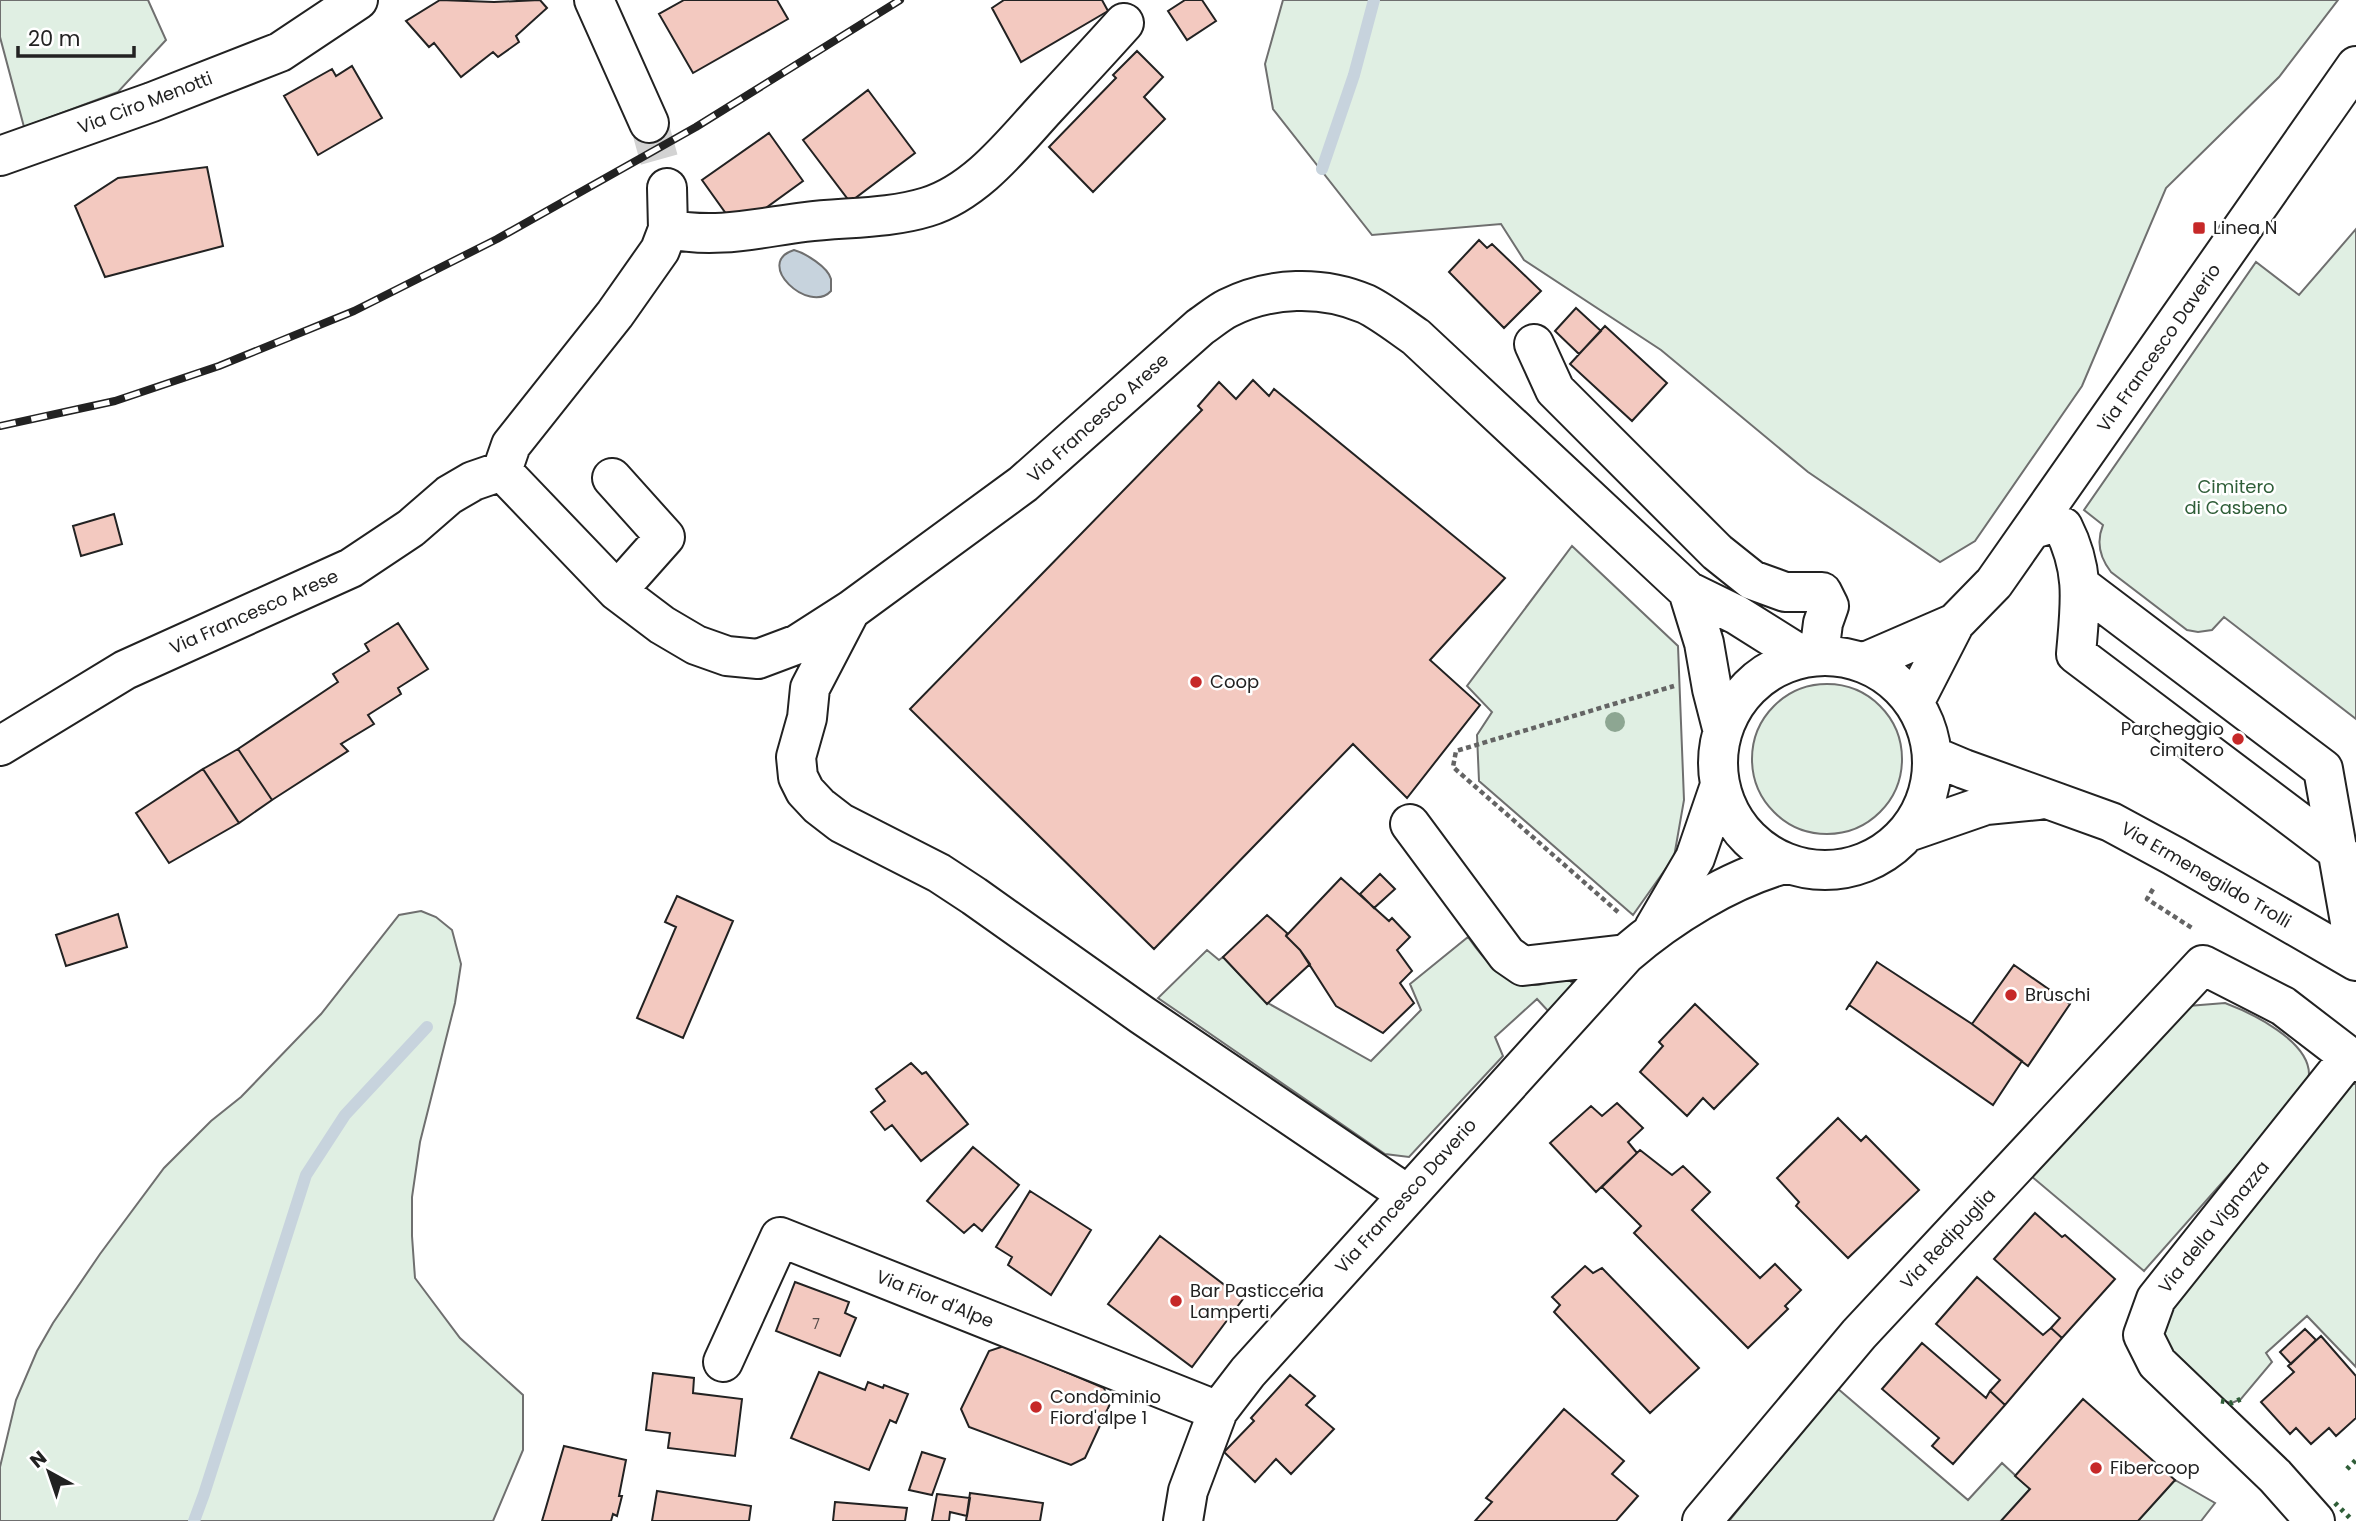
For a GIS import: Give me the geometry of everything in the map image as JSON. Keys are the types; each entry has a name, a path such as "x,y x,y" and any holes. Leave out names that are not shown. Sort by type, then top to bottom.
{"street":[{"name":"Via Ciro Menotti","path":"0,156 152,102 280,52 358,0"},
{"path":"594,0 649,123"},
{"path":"668,229 715,235 807,222 893,214 928,207 961,191 998,160 1124,23"},
{"name":"Via Francesco Daverio","path":"1915,701 1955,623 1994,583 2033,529 2356,66"},
{"path":"502,471 511,445 645,274 660,250 668,229 667,188"},
{"name":"Via Francesco Arese","path":"0,746 125,670 351,568 411,528 449,495 473,481 502,471 617,591 662,625 696,645 727,656 758,659 798,644 851,610 1023,484 1200,327 1227,309 1254,297 1283,292 1311,291 1338,295 1366,305 1416,337 1688,591 1811,655"},
{"path":"1534,344 1555,390 1717,552 1752,580 1785,592 1822,592 1829,606 1811,655"},
{"path":"612,478 665,537 617,591"},
{"path":"2033,529 2049,524 2063,527 2073,545 2081,586 2076,654 2340,853"},
{"path":"2081,586 2323,769 2340,853 2356,956"},
{"name":"Via Francesco Arese","path":"1688,591 1704,643 1722,728"},
{"path":"851,610 814,678 796,757 798,777 818,806 841,823 939,873 974,896 1142,1015 1408,1195"},
{"name":"Via Francesco Daverio","path":"1865,662 1955,623"},
{"path":"1811,655 1865,662 1895,679 1915,701 1928,727 1933,756 1928,797 1908,832 1872,861 1829,872 1784,864 1741,833 1719,788 1716,758 1722,728 1741,695 1769,670 1811,655"},
{"name":"Via Ermenegildo Trolli","path":"1933,756 2111,822 2356,961"},
{"name":"Via Francesco Daverio","path":"1183,1521 1188,1491 1218,1411 1248,1372 1408,1195 1695,858 1719,788"},
{"name":"Via Ermenegildo Trolli","path":"1908,832 1986,805 2050,799"},
{"path":"1410,824 1507,955 1523,967 1633,934"},
{"name":"Via Francesco Daverio","path":"1633,934 1757,871 1784,864"},
{"path":"2203,965 2283,1006 2352,1060"},
{"name":"Via Redipuglia","path":"1702,1521 1859,1334 2203,965"},
{"name":"Via della Vignazza","path":"2315,1521 2275,1476 2157,1363 2143,1335 2156,1299 2352,1060"},
{"name":"Via Fior d'Alpe","path":"723,1362 780,1237 1218,1411"}],"path":[{"path":"1633,934 1453,767 1456,751 1684,683"},
{"path":"2174,856 2147,899 2218,946 2203,965"}],"green space":[{"path":"0,0 148,0 166,40 118,92 24,127 0,37"},
{"path":"1283,0 2338,0 2279,77 2166,188 2082,386 1975,541 1940,562 1808,472 1661,350 1524,260 1501,224 1372,235 1273,109 1265,64"},
{"name":"Cimitero di Casbeno","path":"2356,229 2356,719 2224,617 2212,630 2187,630 2111,572 2100,550 2103,525 2084,510 2256,262 2299,295"},
{"path":"1572,546 1678,646 1684,800 1674,857 1633,915 1479,781 1477,735 1492,712 1467,686"},
{"path":"1827,684 1856,690 1880,706 1896,730 1902,759 1896,788 1880,812 1856,828 1827,834 1798,828 1774,812 1758,788 1752,759 1758,730 1774,706 1798,690"},
{"path":"421,911 436,917 452,930 461,964 455,1003 420,1142 412,1197 415,1278 460,1338 523,1395 523,1450 493,1521 0,1521 0,1467 16,1400 37,1351 53,1323 100,1254 164,1168 211,1121 241,1097 321,1014 399,915"},
{"path":"1468,937 1495,969 1513,980 1538,985 1566,976 1573,984 1549,1012 1537,999 1495,1037 1503,1056 1409,1157 1385,1154 1158,998 1207,950 1219,960 1223,957 1266,1002 1371,1061 1421,1010 1410,984"},
{"path":"2225,1003 2263,1021 2290,1040 2300,1050 2309,1076 2304,1090 2144,1271 2030,1175 2188,1006"},
{"path":"2349,1084 2356,1084 2356,1367 2307,1316 2266,1353 2272,1362 2241,1399 2232,1403 2215,1399 2169,1348 2158,1323"},
{"path":"1837,1388 1968,1500 2002,1463 2030,1489 2001,1521 1729,1521"},
{"path":"2175,1480 2215,1503 2201,1521 2138,1521"}],"shaded area":[{"path":"794,250 821,265 831,279 831,291 821,297 810,297 789,284 779,265 783,256"}],"building":[{"path":"440,0 540,0 547,8 516,36 519,42 498,57 493,52 461,77 434,43 429,47 406,21"},
{"path":"684,0 777,0 788,19 693,73 659,14"},
{"path":"1004,0 1102,0 1108,11 1021,62 992,8"},
{"path":"1185,0 1202,0 1216,21 1187,40 1168,11"},
{"path":"1137,51 1163,77 1144,97 1165,119 1093,192 1049,147 1116,78 1113,75"},
{"path":"352,66 382,118 318,155 284,96 332,69 336,76"},
{"path":"868,90 915,153 850,202 803,140"},
{"path":"769,133 803,181 737,229 702,180"},
{"path":"207,167 223,246 105,277 75,206 118,178"},
{"path":"1479,240 1487,248 1492,244 1541,291 1504,328 1449,272"},
{"path":"1576,308 1601,331 1579,354 1555,331"},
{"path":"1605,326 1667,383 1632,421 1570,364"},
{"name":"Coop","path":"1253,380 1269,396 1274,389 1505,578 1430,660 1480,705 1407,798 1353,744 1154,949 910,709 1202,410 1198,406 1219,382 1236,399"},
{"path":"114,514 122,544 81,556 73,526"},
{"path":"398,623 428,669 398,688 401,694 368,715 374,724 341,744 348,751 272,800 238,749 338,682 333,674 369,651 365,644"},
{"path":"238,749 272,800 239,823 203,769"},
{"path":"203,769 239,823 169,863 136,813"},
{"path":"1380,874 1395,889 1374,908 1360,894"},
{"path":"1341,878 1389,921 1392,918 1410,937 1397,950 1412,971 1400,983 1414,1003 1383,1033 1336,1006 1300,950 1286,936"},
{"path":"677,896 733,921 683,1038 637,1018 676,927 665,922"},
{"path":"118,914 127,947 66,966 56,935"},
{"path":"1267,915 1287,933 1286,936 1310,964 1267,1004 1223,957"},
{"path":"1877,962 1972,1024 2022,1061 1993,1105 1849,1005"},
{"path":"2014,965 2070,1004 2028,1066 1972,1024"},
{"path":"1695,1004 1758,1064 1714,1109 1703,1098 1687,1116 1640,1072 1663,1046 1659,1042"},
{"path":"911,1063 922,1074 926,1072 968,1124 921,1161 892,1125 885,1130 871,1112 885,1101 876,1089"},
{"path":"1617,1103 1643,1128 1628,1142 1637,1153 1596,1192 1550,1143 1591,1106 1602,1116"},
{"path":"1838,1118 1861,1141 1866,1136 1919,1190 1848,1258 1796,1206 1799,1202 1777,1178"},
{"path":"973,1147 1019,1185 982,1231 974,1224 964,1233 927,1201"},
{"path":"1640,1150 1672,1175 1683,1166 1710,1192 1692,1210 1760,1278 1775,1264 1801,1290 1785,1306 1788,1309 1748,1348 1634,1233 1641,1226 1602,1187"},
{"path":"1030,1191 1091,1230 1051,1295 1008,1265 1012,1257 996,1247"},
{"path":"2035,1213 2062,1237 2065,1235 2115,1279 2062,1338 2051,1328 2060,1318 1994,1259"},
{"name":"Bar Pasticceria Lamperti","path":"1160,1236 1243,1299 1192,1367 1108,1304"},
{"path":"1585,1266 1593,1273 1602,1268 1699,1368 1650,1413 1554,1312 1560,1305 1552,1297"},
{"path":"1977,1277 2043,1335 2051,1328 2062,1338 2005,1405 1990,1391 2000,1380 1936,1324"},
{"path":"795,1282 849,1302 845,1313 856,1318 840,1356 776,1331"},
{"path":"2305,1329 2316,1340 2291,1364 2280,1352"},
{"path":"2321,1336 2356,1376 2356,1418 2336,1436 2329,1428 2311,1444 2296,1428 2290,1434 2261,1402 2294,1372 2288,1366"},
{"path":"1922,1343 1986,1398 1990,1391 2005,1405 1953,1464 1932,1446 1939,1438 1882,1389"},
{"name":"Condominio Fiord'alpe 1","path":"1004,1346 1104,1388 1110,1404 1085,1458 1071,1465 969,1427 961,1409 989,1351"},
{"path":"819,1372 865,1390 868,1382 908,1394 896,1423 890,1420 869,1470 791,1438"},
{"path":"653,1373 694,1378 693,1393 742,1399 735,1456 668,1448 670,1433 646,1430"},
{"path":"1290,1375 1315,1396 1306,1405 1334,1429 1291,1474 1276,1459 1255,1482 1224,1452 1254,1421 1251,1418"},
{"path":"2083,1399 2175,1480 2138,1521 2001,1521 2030,1489 2015,1476"},
{"path":"1564,1409 1624,1461 1612,1474 1638,1496 1616,1521 1475,1521 1492,1502 1486,1498"},
{"path":"564,1446 626,1460 619,1496 622,1496 617,1516 613,1514 611,1521 542,1521"},
{"path":"922,1452 945,1459 932,1495 909,1490"},
{"path":"657,1491 751,1506 749,1521 652,1521"},
{"path":"970,1493 1043,1503 1040,1521 966,1521"},
{"path":"937,1494 970,1498 967,1516 950,1512 949,1521 932,1521"},
{"path":"835,1502 907,1508 905,1521 833,1521"}],"waterway":[{"path":"1322,169 1354,75 1374,0"},
{"path":"194,1521 306,1175 345,1115 427,1027"}],"tunnel":[{"path":"649,123 667,188"}],"railway":[{"path":"0,426 115,401 219,366 354,311 497,239 696,127 900,0"}],"hedge":[{"path":"2221,1401 2232,1403 2241,1399"},
{"path":"2347,1469 2356,1460"},
{"path":"2335,1503 2353,1521"}],"place":[{"name":"Linea N","path":"2199,228"},
{"name":"Coop","path":"1196,682"},
{"name":"Parcheggio cimitero","path":"2238,739"},
{"name":"Bruschi","path":"2011,995"},
{"name":"Bar Pasticceria Lamperti","path":"1176,1301"},
{"name":"Condominio Fiord'alpe 1","path":"1036,1407"},
{"name":"Fibercoop","path":"2096,1468"}]}
